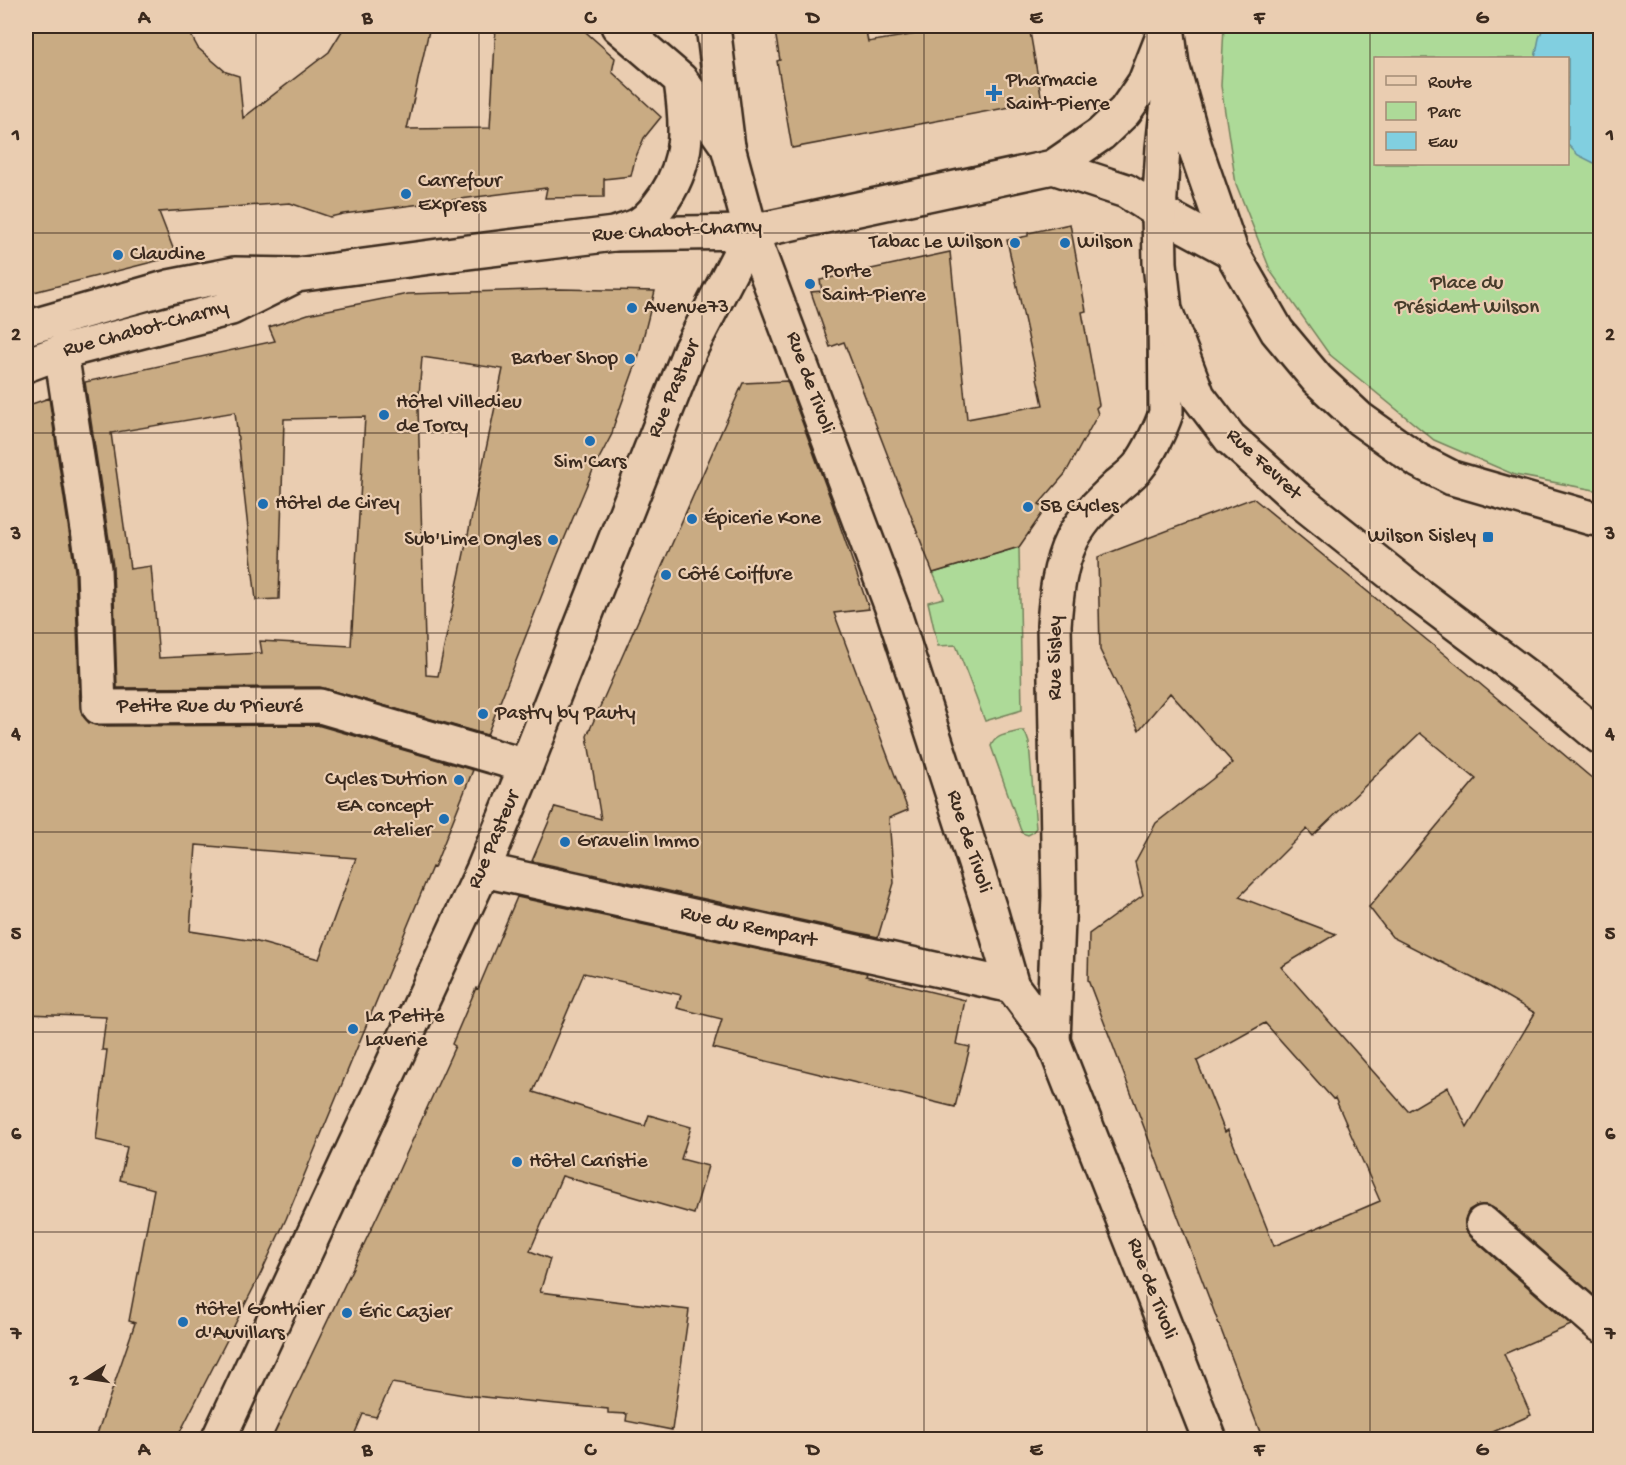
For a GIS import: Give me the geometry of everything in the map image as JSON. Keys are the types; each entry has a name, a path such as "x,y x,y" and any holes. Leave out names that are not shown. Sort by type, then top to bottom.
{"street":[{"path":"618,26 681,80 729,147"},
{"path":"713,26 729,147"},
{"path":"1167,26 1172,65 1195,147 1231,250 1277,332 1317,379 1359,419 1419,461 1452,478 1600,519"},
{"name":"Rue Chabot-Charny","path":"26,328 169,287 235,274 297,275 614,234 751,232 1053,167 1101,134 1125,111 1145,82 1167,26"},
{"name":"Rue Fevret","path":"1172,65 1159,212 1160,263 1165,310 1198,396 1230,438 1298,499 1417,594 1539,686 1600,737"},
{"path":"614,234 640,224 657,210 675,181 684,151 686,121 681,80"},
{"name":"Rue de Tivoli","path":"729,147 751,232 894,613 991,913 1012,986 1053,1041 1210,1440"},
{"path":"1053,167 1126,191 1159,212 1231,250"},
{"name":"Rue Pasteur","path":"218,1440 483,870 690,350 751,232"},
{"name":"Rue Chabot-Charny","path":"26,365 61,352 231,308 297,275"},
{"name":"Rue Sisley","path":"1053,1041 1059,896 1054,625 1056,593 1072,540 1089,514 1138,467 1164,420 1166,413 1165,310"},
{"name":"Petite Rue du Prieuré","path":"61,352 94,569 99,707 320,706 526,766"},
{"name":"Rue du Rempart","path":"483,870 1012,986"},
{"path":"1483,1223 1600,1325"}],"green space":[{"name":"Place du Président Wilson","path":"1224,26 1600,26 1600,491 1515,475 1434,440 1329,354 1271,272 1236,184 1221,86"},
{"path":"1019,547 1022,710 985,721 956,645 938,646 928,602 944,598 933,573"},
{"path":"1024,731 1029,743 1036,828 1028,835 1022,833 991,746 999,737"}],"water":[{"path":"1544,26 1600,26 1600,166 1578,155 1569,146 1569,57 1535,57"}],"building":[{"path":"26,26 186,26 198,48 226,72 239,76 243,118 329,52 345,26 430,26 407,129 490,128 496,26 579,26 615,58 612,72 661,117 644,138 631,176 604,179 604,197 545,198 547,188 330,217 290,203 159,212 176,256 26,294"},
{"path":"774,26 865,26 868,42 966,26 1029,26 1042,101 792,148 777,61 780,60"},
{"path":"1070,224 1086,311 1082,312 1099,405 1096,408 1098,414 1065,474 1039,504 1046,508 1019,547 933,573 844,342 830,347 811,292 822,291 820,280 950,252 967,419 1043,405 1007,240"},
{"path":"560,289 655,291 638,358 612,434 593,470 558,554 487,735 320,687 117,688 113,566 85,382 275,341 269,327 308,314 408,294","holes":["422,357 503,369 438,676 426,675 418,408","235,412 256,600 279,599 284,419 365,417 351,646 260,641 262,653 159,658 151,566 130,569 111,433"]},
{"path":"787,381 869,609 834,613 908,810 889,818 894,883 878,937 532,861 555,807 601,819 587,736 743,383"},
{"path":"49,398 75,571 80,708 89,723 99,726 317,725 473,770 286,1219 176,1440 95,1440 135,1323 129,1321 154,1189 120,1180 127,1147 96,1140 107,1050 102,1050 106,1017 26,1014 26,406","holes":["196,845 356,858 319,959 254,941 190,931"]},
{"path":"1253,498 1600,785 1600,1301 1495,1209 1486,1205 1476,1206 1469,1210 1465,1220 1466,1230 1471,1237 1571,1325 1504,1354 1531,1415 1475,1440 1263,1440 1088,980 1089,934 1143,895 1135,862 1156,823 1233,763 1170,693 1139,730 1100,650 1098,557","holes":["1420,733 1476,779 1369,907 1392,937 1490,987 1535,1013 1467,1127 1448,1087 1408,1111 1281,967 1336,934 1239,897 1307,829 1313,836","1265,1023 1333,1099 1335,1098 1380,1201 1274,1246 1228,1130 1225,1132 1197,1061"]},
{"path":"517,897 867,973 866,976 965,1000 956,1044 970,1047 955,1107 713,1048 722,1019 677,1008 681,995 584,973 533,1092 645,1126 649,1115 691,1127 681,1159 708,1166 694,1214 562,1176 530,1251 550,1259 540,1292 689,1310 672,1430 626,1421 627,1414 608,1413 608,1409 464,1395 392,1383 376,1417 363,1414 352,1440 271,1440 394,1181 455,1046 452,1044"}],"place":[{"name":"Pharmacie Saint-Pierre","path":"994,93"},
{"name":"Carrefour Express","path":"406,194"},
{"name":"Tabac Le Wilson","path":"1015,243"},
{"name":"Wilson","path":"1065,243"},
{"name":"Claudine","path":"118,255"},
{"name":"Porte Saint-Pierre","path":"810,284"},
{"name":"Avenue73","path":"632,308"},
{"name":"Barber Shop","path":"630,359"},
{"name":"Hôtel Villedieu de Torcy","path":"384,415"},
{"name":"Sim'Cars","path":"590,441"},
{"name":"Hôtel de Cirey","path":"263,504"},
{"name":"5B Cycles","path":"1028,507"},
{"name":"Épicerie Kone","path":"692,519"},
{"name":"Wilson Sisley","path":"1488,537"},
{"name":"Sub'Lime Ongles","path":"553,540"},
{"name":"Côté Coiffure","path":"666,575"},
{"name":"Pastry by Pauty","path":"483,714"},
{"name":"Cycles Dutrion","path":"459,780"},
{"name":"EA concept atelier","path":"444,819"},
{"name":"Gravelin Immo","path":"565,842"},
{"name":"La Petite Laverie","path":"353,1029"},
{"name":"Hôtel Caristie","path":"517,1162"},
{"name":"Éric Cazier","path":"347,1313"},
{"name":"Hôtel Gonthier d'Auvillars","path":"183,1322"}]}
